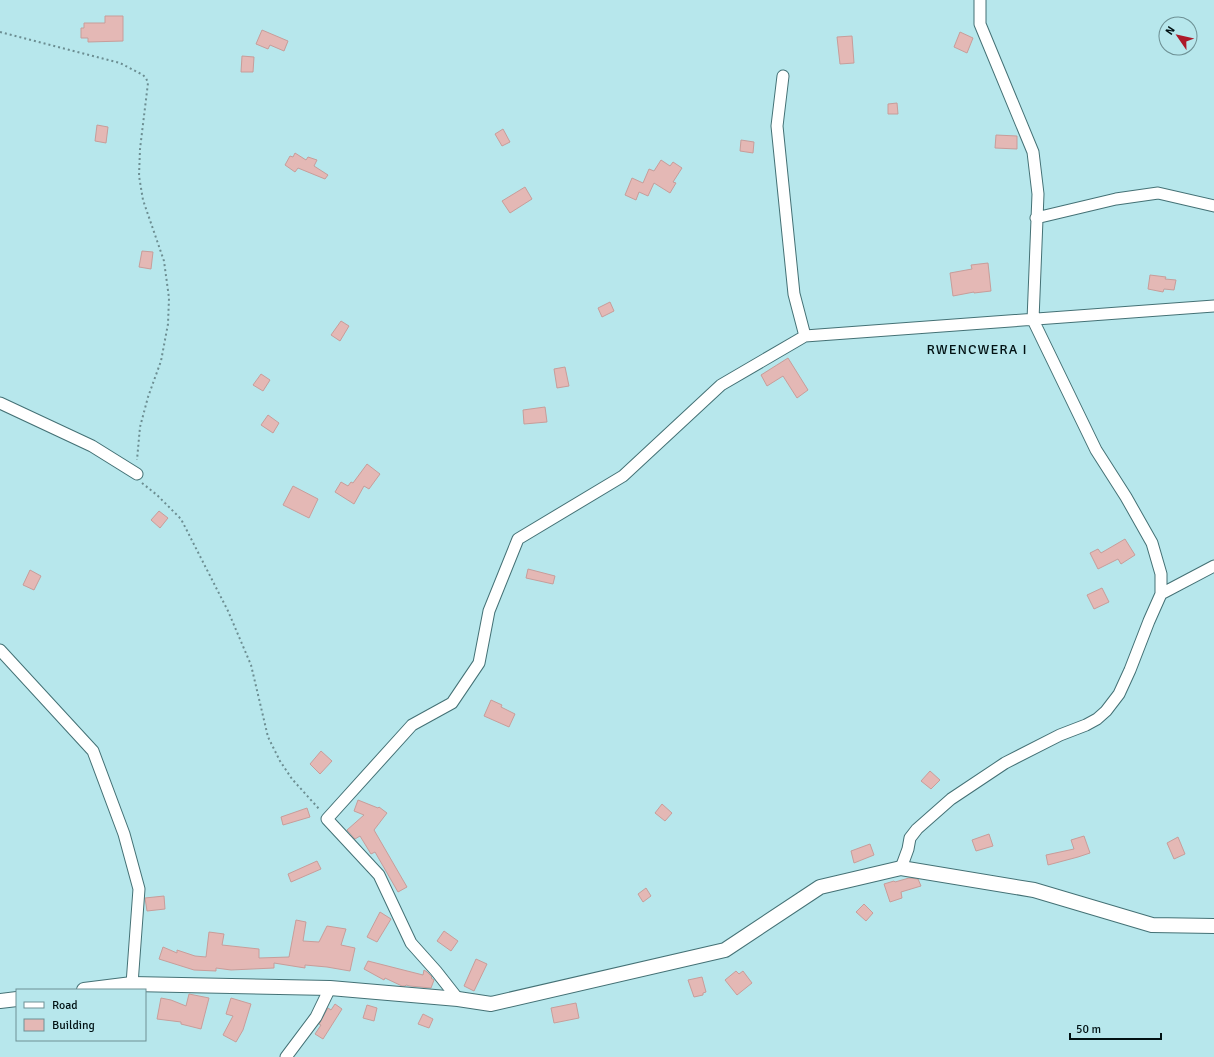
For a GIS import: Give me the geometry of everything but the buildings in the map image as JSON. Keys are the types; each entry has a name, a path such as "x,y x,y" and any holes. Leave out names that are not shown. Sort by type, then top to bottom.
{"street":[{"path":"901,868 908,849 910,838 913,833 951,799 1005,763 1060,735 1086,725 1106,711 1119,694 1161,594 1161,574 1152,543 1126,497 1096,450 1033,320 1038,194 1032,152 980,24 980,0"},
{"path":"783,76 777,126 794,294 805,336"},
{"path":"1036,218 1116,199 1158,193 1214,206"},
{"path":"458,998 411,944 379,875 327,819 412,725 452,703 479,663 489,611 518,539 623,476 721,385 805,336 1214,306"},
{"path":"0,403 92,446 137,474"},
{"path":"1161,594 1214,566"},
{"path":"0,650 93,751 124,834 139,889 132,984"},
{"path":"92,989 132,984 330,988 458,998 491,1004 725,950 820,887 901,868 1034,890 1152,925 1214,926"},
{"path":"286,1057 316,1017 330,988"},
{"path":"0,1001 16,999"}],"path":[{"path":"0,32 120,63 146,78 148,83 140,149 140,176 144,200 164,261 169,298 168,324 161,361 140,427 137,474 142,484 157,495 181,519 228,611 251,665 268,737 280,761 292,778 327,819"}],"district":[{"name":"RWENCWERA I","path":"977,349"}]}
